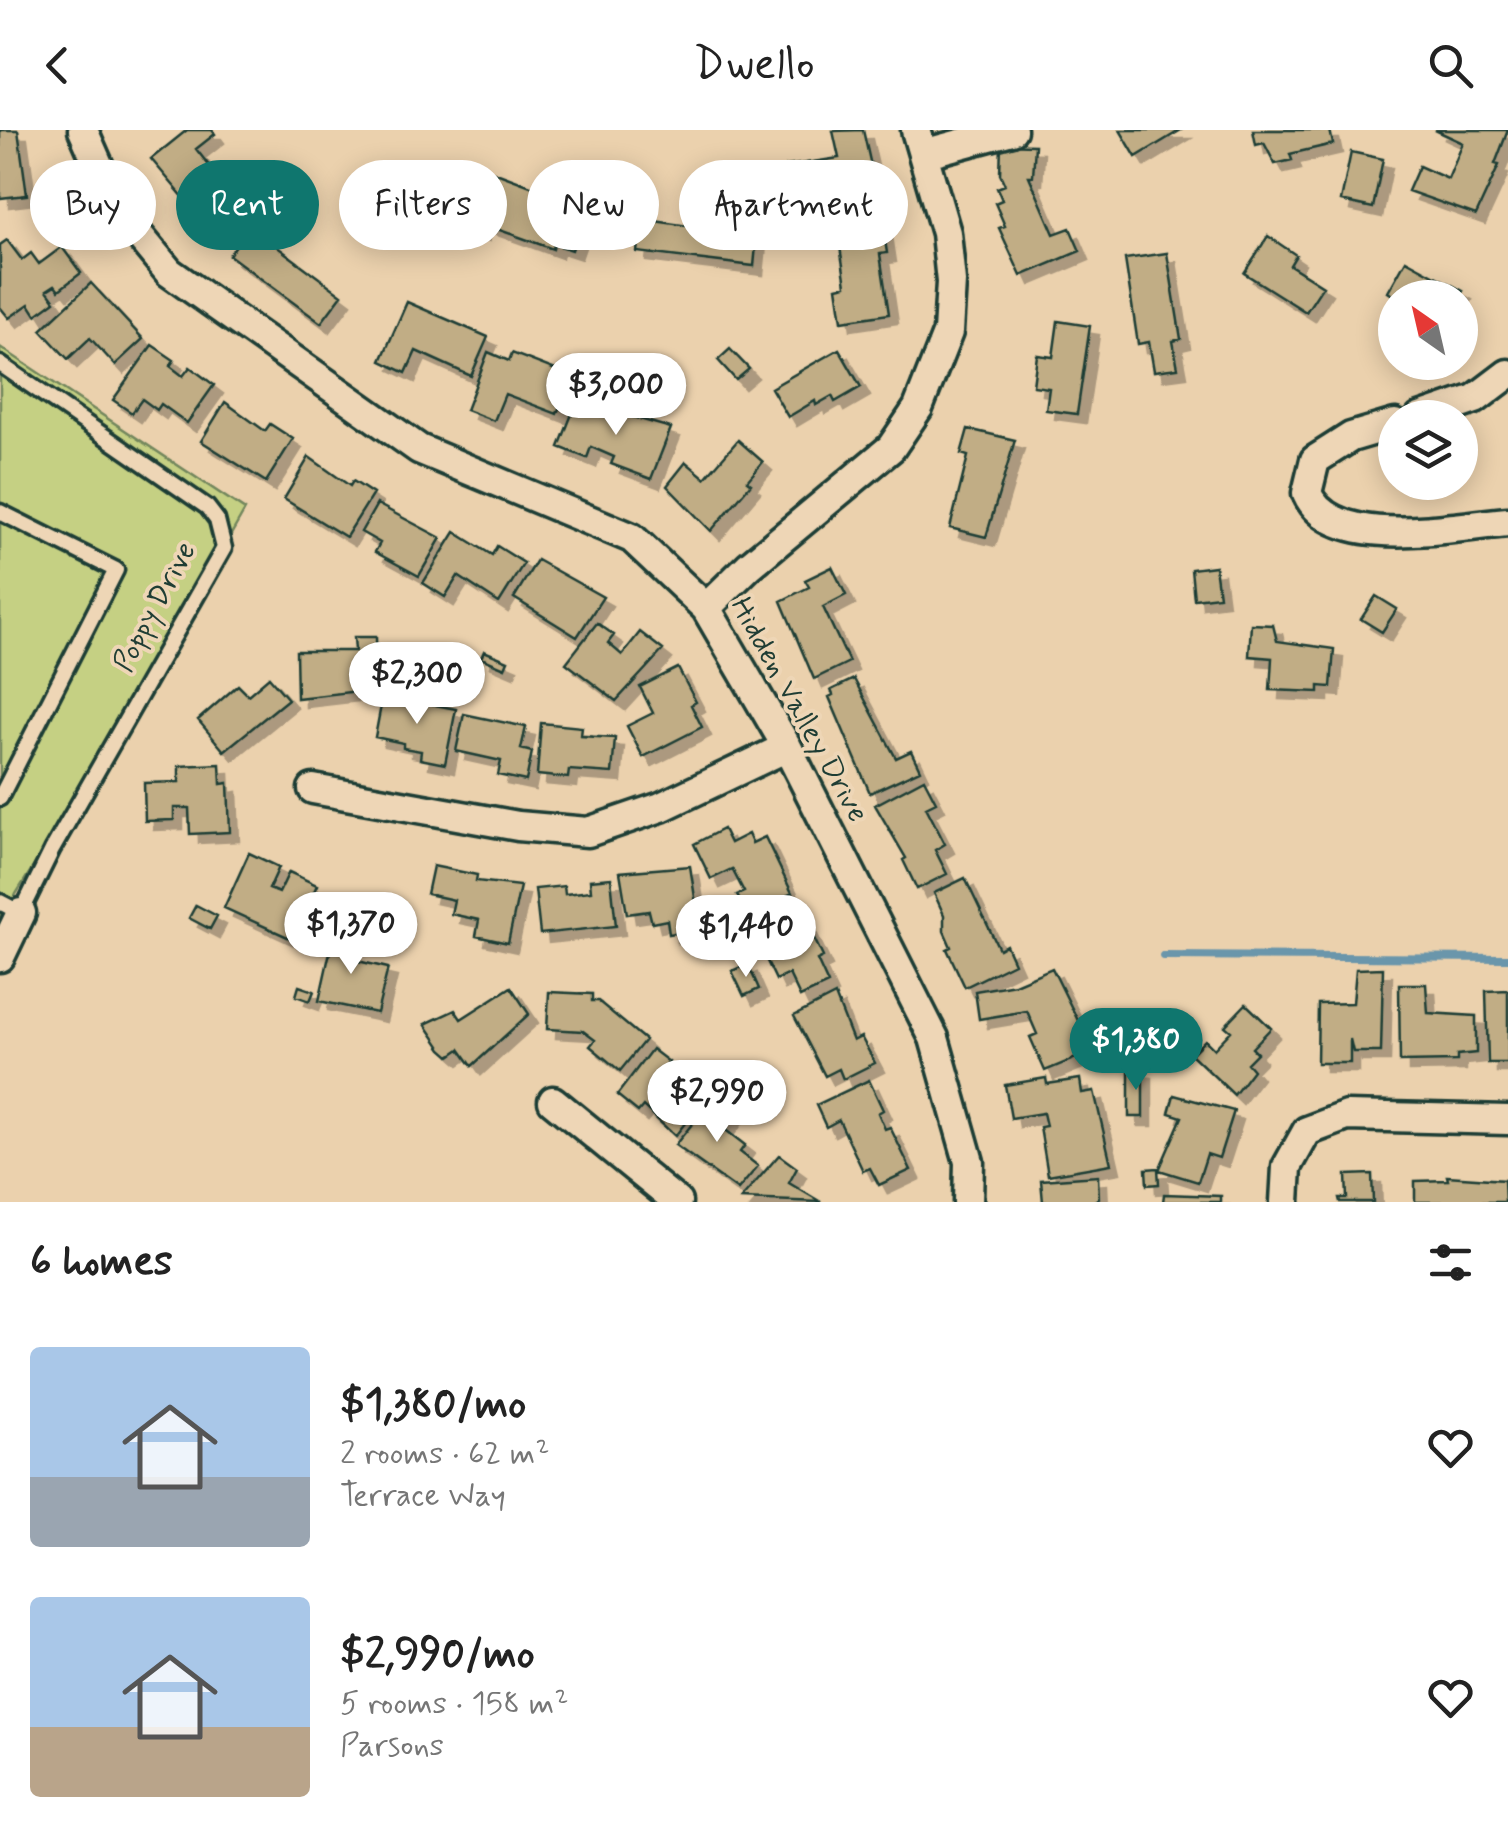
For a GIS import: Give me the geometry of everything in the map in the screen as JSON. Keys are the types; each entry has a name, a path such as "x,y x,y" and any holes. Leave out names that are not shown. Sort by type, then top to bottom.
{"street":[{"name":"Hidden Valley Drive","path":"82,130 118,210 169,272 419,450 632,538 706,608 788,746 934,1038 970,1162 968,1202"},
{"path":"706,608 749,566 891,448 918,408 948,332 951,282 946,233 919,142 1012,130"},
{"path":"1472,400 1508,374"},
{"path":"1378,429 1352,437 1316,460 1308,492 1319,512 1341,526 1368,531 1508,522"},
{"path":"314,789 518,826 588,832 660,807 788,746"},
{"path":"0,957 11,908"},
{"path":"553,1101 677,1202"},
{"path":"1285,1202 1288,1167 1307,1131 1347,1116 1508,1120"}],"lane":[{"name":"Poppy Drive","path":"0,364 207,507 222,532 224,548 52,850 11,908"},
{"path":"0,512 116,570 0,798"}],"green space":[{"path":"0,347 245,510 126,719 16,894 0,933"}],"building":[{"path":"0,130 18,130 27,195 0,198"},
{"path":"187,130 212,130 215,134 196,149 205,160 176,160 176,189 156,160 151,159"},
{"path":"863,130 870,160 826,160 839,158 833,131"},
{"path":"1120,130 1181,130 1136,157"},
{"path":"1253,130 1330,130 1333,144 1290,154 1292,160 1275,164 1264,143 1256,145"},
{"path":"1435,130 1508,130 1495,164 1499,165 1476,215 1408,191 1419,166 1448,179 1463,143"},
{"path":"1001,144 1035,145 1033,176 1029,176 1054,234 1070,228 1080,251 1021,276 999,228 1005,226 995,203 1002,200 997,188 1005,185 1000,174"},
{"path":"1351,152 1383,159 1373,208 1341,201"},
{"path":"507,177 527,185 527,240 507,233"},
{"path":"659,222 679,225 679,250 756,250 754,266 637,252 659,250"},
{"path":"1268,236 1296,255 1290,265 1323,286 1306,312 1244,273"},
{"path":"7,240 22,260 31,253 39,264 58,250 64,250 81,273 59,290 55,285 47,290 55,301 36,315 29,304 9,318 0,307 0,245"},
{"path":"233,250 281,250 342,295 321,323 229,255"},
{"path":"841,250 887,250 880,254 889,314 842,321 837,287 846,285"},
{"path":"1167,253 1181,339 1173,341 1178,368 1154,371 1149,342 1138,344 1125,259"},
{"path":"1406,260 1443,280 1395,280"},
{"path":"91,283 143,339 115,365 90,338 68,359 41,330"},
{"path":"407,302 488,337 471,376 416,351 406,373 381,361"},
{"path":"1058,321 1090,326 1077,414 1046,410 1049,388 1033,386 1037,355 1053,357"},
{"path":"152,345 174,360 170,366 183,376 190,367 214,385 187,423 161,404 157,410 142,399 132,413 113,400"},
{"path":"730,349 749,369 736,380 718,360"},
{"path":"839,349 861,387 835,402 832,396 816,405 815,401 788,417 771,388"},
{"path":"488,352 509,361 512,353 571,376 557,414 505,394 494,421 466,410"},
{"path":"577,401 671,428 651,479 611,464 614,457 591,447 587,458 559,447"},
{"path":"225,402 265,431 270,424 293,439 266,482 201,441"},
{"path":"968,429 1015,440 986,537 950,528 968,456 961,454"},
{"path":"738,440 763,462 747,481 751,484 711,531 667,486 686,462 705,478"},
{"path":"309,457 350,486 353,481 373,494 346,537 284,499"},
{"path":"377,504 441,538 419,576 375,552 380,543 361,532"},
{"path":"455,532 492,555 497,546 524,563 499,603 458,576 445,597 423,583"},
{"path":"537,560 603,597 577,637 514,598"},
{"path":"1215,566 1219,596 1194,599 1191,569"},
{"path":"832,567 846,595 823,607 849,662 814,679 781,601 809,587 805,580"},
{"path":"1376,596 1397,609 1382,632 1361,619"},
{"path":"597,623 614,635 608,643 622,655 640,632 663,650 616,701 566,663"},
{"path":"1251,624 1273,625 1277,641 1334,649 1331,687 1319,686 1319,692 1270,690 1272,658 1249,656"},
{"path":"354,637 376,637 377,689 297,698 296,651 355,651"},
{"path":"484,651 508,661 505,668 481,658"},
{"path":"678,668 696,702 691,705 702,727 643,757 627,726 653,713 640,687"},
{"path":"269,677 288,699 224,751 198,720 238,685 248,695"},
{"path":"854,679 896,758 911,751 920,770 870,793 829,697 833,695 831,690"},
{"path":"383,695 456,709 445,764 420,759 421,751 403,748 403,743 375,737"},
{"path":"464,714 526,727 521,749 532,752 526,781 498,775 501,761 456,751"},
{"path":"541,723 582,727 581,736 615,738 612,773 569,770 568,778 537,775"},
{"path":"220,764 221,784 228,783 230,832 190,834 189,808 174,808 174,820 145,821 144,783 179,782 179,766"},
{"path":"924,779 936,802 926,807 945,844 935,850 947,874 917,889 903,860 906,858 875,805"},
{"path":"723,829 730,843 748,834 752,843 765,837 792,893 747,915 737,895 744,892 732,869 711,879 694,844"},
{"path":"249,853 279,867 269,889 279,893 289,872 317,885 292,939 224,908"},
{"path":"433,866 477,875 476,881 520,886 508,943 476,936 479,920 451,914 454,900 427,894"},
{"path":"690,866 700,929 669,934 667,920 652,923 649,911 627,914 620,872"},
{"path":"611,878 616,926 540,934 535,889 564,886 565,894 591,891 590,880"},
{"path":"965,878 999,949 1006,945 1014,963 965,987 947,949 951,947 944,931 944,915 934,893"},
{"path":"196,905 217,916 210,929 189,918"},
{"path":"800,909 823,957 817,960 828,984 800,997 789,974 776,980 766,959 783,951 770,923"},
{"path":"337,920 352,924 345,958 388,968 377,1013 319,1001"},
{"path":"748,964 759,989 744,996 732,971"},
{"path":"1052,968 1093,1051 1045,1071 1030,1037 1037,1034 1027,1011 979,1019 975,991 1015,984"},
{"path":"1383,968 1381,1052 1353,1052 1350,1039 1350,1063 1317,1063 1318,1004 1353,1003 1356,969"},
{"path":"1399,984 1426,984 1428,1013 1476,1016 1476,1053 1457,1055 1457,1061 1400,1062"},
{"path":"299,986 314,991 310,1001 296,996"},
{"path":"511,987 529,1014 472,1066 460,1049 450,1056 442,1049 425,1024 455,1010 461,1019"},
{"path":"1508,990 1508,1063 1488,1063 1486,991"},
{"path":"549,992 592,994 592,1001 598,1001 645,1040 620,1071 590,1046 595,1040 583,1031 547,1029"},
{"path":"835,995 853,1041 861,1037 875,1063 843,1079 839,1069 825,1076 794,1016"},
{"path":"1246,1004 1271,1028 1252,1048 1257,1053 1247,1063 1253,1070 1234,1095 1191,1054 1205,1040 1214,1049 1231,1031 1225,1026"},
{"path":"652,1049 669,1062 664,1069 704,1099 675,1136 643,1106 638,1112 617,1095"},
{"path":"1129,1068 1143,1069 1143,1117 1129,1117"},
{"path":"1046,1078 1047,1084 1080,1079 1082,1093 1094,1091 1111,1164 1048,1175 1040,1127 1046,1126 1043,1113 1011,1118 1005,1085"},
{"path":"869,1080 883,1110 878,1113 885,1129 890,1127 911,1170 879,1185 870,1168 863,1171 839,1120 826,1127 816,1105"},
{"path":"1174,1095 1234,1111 1219,1158 1207,1154 1198,1182 1159,1170 1182,1117 1169,1113"},
{"path":"715,1096 735,1112 723,1128 745,1145 740,1152 758,1166 738,1190 675,1145"},
{"path":"779,1155 797,1168 789,1183 821,1202 741,1199"},
{"path":"1158,1168 1159,1184 1147,1185 1146,1169"},
{"path":"1372,1174 1373,1202 1340,1202 1339,1198 1347,1198 1346,1175"},
{"path":"1098,1176 1099,1198 1093,1202 1043,1202 1041,1180"},
{"path":"1447,1176 1504,1180 1505,1202 1415,1202 1415,1181 1448,1180"},
{"path":"1164,1194 1221,1196 1221,1202 1163,1202"}],"waterway":[{"path":"1163,956 1508,958"}]}
